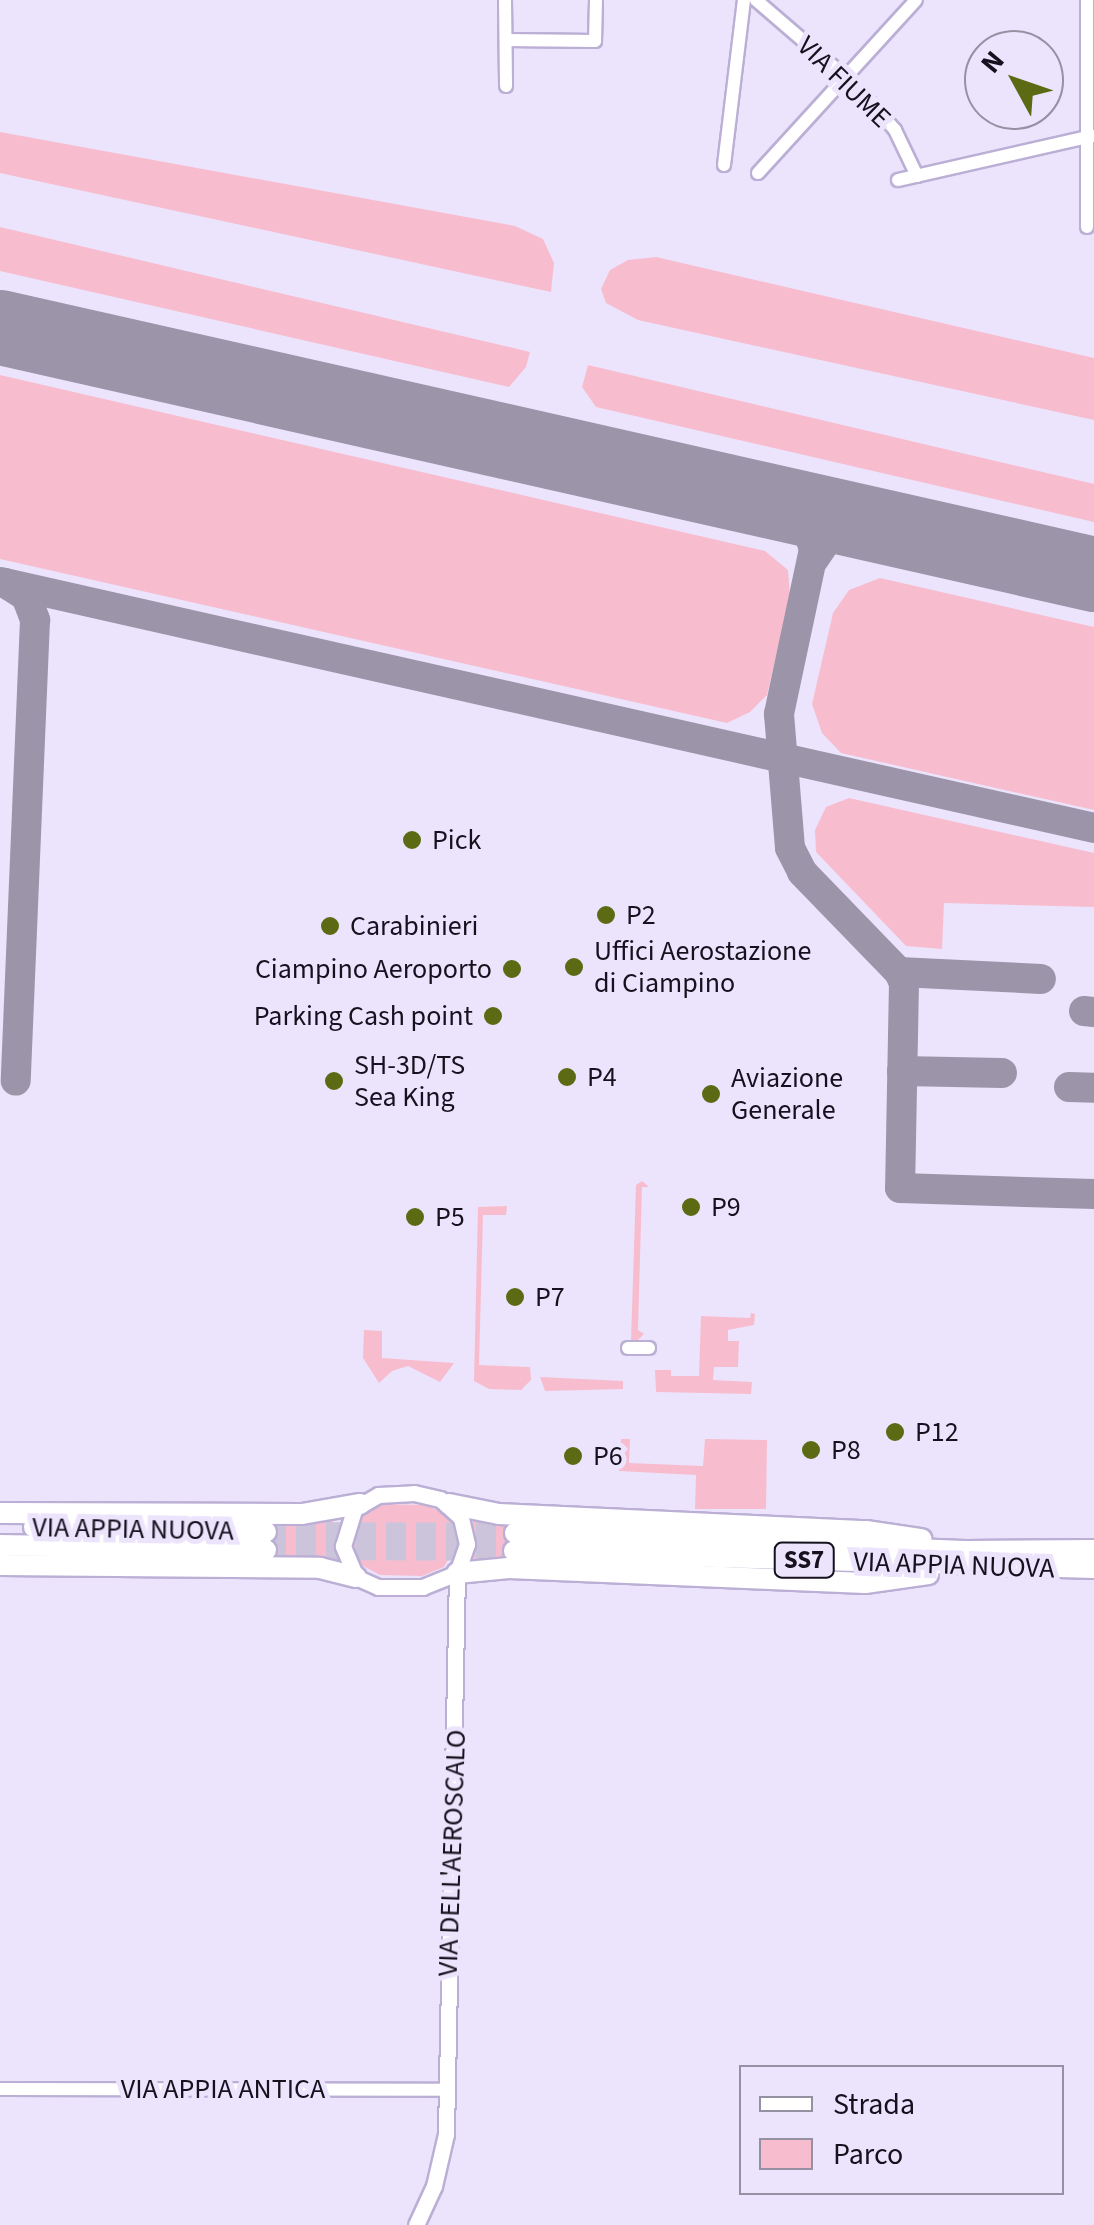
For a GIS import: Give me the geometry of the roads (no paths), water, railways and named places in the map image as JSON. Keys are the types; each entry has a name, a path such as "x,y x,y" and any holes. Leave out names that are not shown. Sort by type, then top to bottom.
{"main road":[{"path":"0,1514 302,1514 360,1504"},
{"path":"449,1504 499,1514 872,1531 964,1559"},
{"name":"VIA APPIA NUOVA","path":"0,1526 266,1541 0,1545"},
{"name":"VIA APPIA NUOVA","path":"514,1542 964,1559 1094,1568"},
{"name":"VIA APPIA NUOVA","path":"964,1559 1094,1550"},
{"path":"457,1573 509,1568 865,1583 964,1559"},
{"path":"0,1565 320,1568 356,1577"}],"street":[{"path":"506,0 506,86"},
{"path":"506,40 595,41 596,0"},
{"path":"724,165 744,0"},
{"name":"VIA FIUME","path":"756,0 847,77 895,130 918,176"},
{"path":"758,174 916,0"},
{"path":"1087,0 1088,227"},
{"path":"898,180 1090,136"},
{"path":"628,1348 649,1348"},
{"path":"404,1493 425,1494 449,1504 468,1536 457,1573 422,1586 378,1587 356,1577 343,1538 360,1504 378,1495 404,1493"},
{"name":"VIA DELL'AEROSCALO","path":"416,2225 442,2160 459,1617 457,1573"},
{"path":"422,1586 446,1597 459,1617"},
{"name":"VIA APPIA ANTICA","path":"0,2089 446,2090"}],"tunnel":[{"path":"266,1532 515,1533"},
{"path":"266,1550 514,1551"}],"place":[{"name":"Pick","path":"412,840"},
{"name":"P2","path":"606,915"},
{"name":"Carabinieri","path":"330,926"},
{"name":"Uffici Aerostazione di Ciampino","path":"574,967"},
{"name":"Ciampino Aeroporto","path":"512,969"},
{"name":"Parking Cash point","path":"493,1016"},
{"name":"P4","path":"567,1077"},
{"name":"SH-3D/TS Sea King","path":"334,1081"},
{"name":"Aviazione Generale","path":"711,1094"},
{"name":"P9","path":"691,1207"},
{"name":"P5","path":"415,1217"},
{"name":"P7","path":"515,1297"},
{"name":"P12","path":"895,1432"},
{"name":"P8","path":"811,1450"},
{"name":"P6","path":"573,1456"}]}
